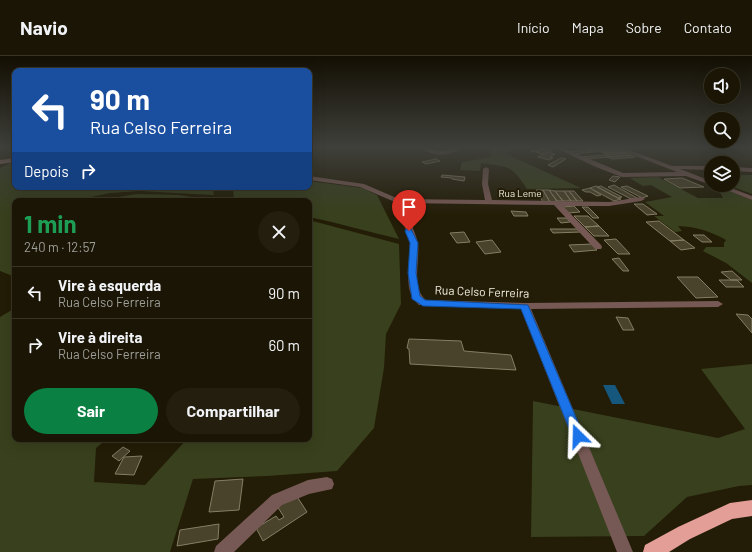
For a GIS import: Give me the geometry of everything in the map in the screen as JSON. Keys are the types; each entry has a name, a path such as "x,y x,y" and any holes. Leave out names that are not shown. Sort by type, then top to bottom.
{"highway":[{"path":"652,552 684,533 730,511 752,508"}],"street":[{"path":"486,170 485,184 489,203"},
{"path":"609,170 622,175 687,174"},
{"path":"677,170 704,180"},
{"path":"312,178 362,185 398,201"},
{"path":"736,192 752,198"},
{"name":"Rua Leme","path":"398,201 609,204 641,199"},
{"name":"Rua Celso Ferreira","path":"398,201 414,243 412,273 416,297 423,303 525,306 718,304"},
{"path":"556,204 598,247"},
{"path":"525,306 625,552"},
{"path":"222,552 277,500 308,486 327,484"}],"green space":[{"path":"0,170 12,170 12,190 213,190 214,195 139,191 110,193 86,198 12,198 12,276 0,271"},
{"path":"512,170 542,170 581,188 527,189"},
{"path":"740,175 752,175 752,194 740,190"},
{"path":"658,177 698,198 723,198 720,192 732,192 752,200 752,283 726,263 703,251 706,247 724,247 726,240 709,232 691,227 678,226 682,231 675,232 654,216 664,216 645,202 672,197 651,185 643,186 630,178"},
{"path":"312,181 362,188 377,195 399,239 312,218 312,198 234,198 233,190 312,190"},
{"path":"137,194 178,195 199,198 112,198"},
{"path":"312,221 399,244 401,304 386,334 384,368 374,428 337,471 193,479 170,552 0,552 0,317 12,310 12,442 103,442 96,448 94,482 145,485 184,442 312,442"},
{"path":"752,364 752,485 739,486 687,497 644,536 531,537 533,401 718,438 745,429 701,369"}],"water":[{"path":"603,385 615,385 625,404 612,404"}],"building":[{"path":"442,175 465,177 464,181 441,177"},
{"path":"613,176 620,177 615,182 609,180"},
{"path":"682,178 704,187 680,188 664,179"},
{"path":"614,185 637,198 631,199 608,187"},
{"path":"596,186 621,199 614,201 590,188"},
{"path":"601,186 622,197 618,198 597,187"},
{"path":"627,186 648,196 642,198 621,187"},
{"path":"590,188 601,195 597,196 582,190"},
{"path":"536,190 543,190 550,202 543,202"},
{"path":"543,190 549,190 557,201 550,202"},
{"path":"549,190 555,191 563,201 557,201"},
{"path":"555,191 564,191 571,201 563,201"},
{"path":"564,191 569,191 577,201 571,201"},
{"path":"569,191 574,191 583,201 577,201"},
{"path":"634,204 643,204 657,214 647,215"},
{"path":"574,206 580,212 568,213 562,207"},
{"path":"582,207 588,207 599,218 593,218"},
{"path":"511,211 526,212 528,216 514,216"},
{"path":"574,216 588,216 599,226 585,227"},
{"path":"557,218 567,218 570,222 561,223"},
{"path":"659,221 684,240 670,241 646,222"},
{"path":"599,226 609,236 594,236 585,227"},
{"path":"550,229 578,229 581,232 553,233"},
{"path":"464,232 470,242 457,243 450,233"},
{"path":"693,235 704,235 712,242 702,242"},
{"path":"616,239 630,254 618,254 604,240"},
{"path":"492,240 501,252 485,254 476,242"},
{"path":"684,240 695,248 681,250 670,241"},
{"path":"592,244 597,250 574,252 569,245"},
{"path":"619,258 629,271 623,271 612,259"},
{"path":"732,271 742,280 731,280 721,272"},
{"path":"677,277 698,277 718,297 696,298"},
{"path":"719,280 737,280 744,287 726,287"},
{"path":"736,314 748,315 752,319 752,333"},
{"path":"616,317 628,318 634,330 623,330"},
{"path":"409,339 461,341 464,351 511,355 516,370 410,364 409,349 407,348"},
{"path":"123,447 130,451 119,461 112,456"},
{"path":"142,456 134,475 115,474 124,457"},
{"path":"243,479 239,510 209,512 215,481"},
{"path":"296,495 307,512 263,541 256,528 276,516 279,520 284,517 277,506"},
{"path":"219,524 218,539 177,546 180,530"}],"route":[{"path":"409,231 414,243 412,273 416,297 423,303 525,306 578,436"}]}
